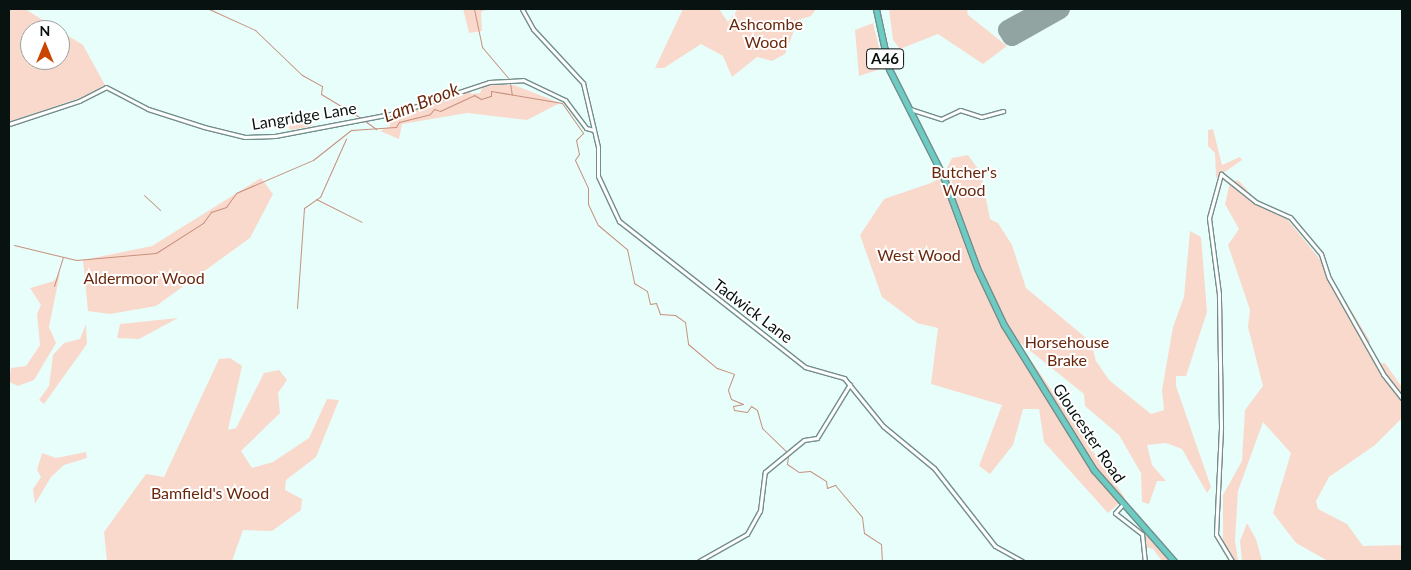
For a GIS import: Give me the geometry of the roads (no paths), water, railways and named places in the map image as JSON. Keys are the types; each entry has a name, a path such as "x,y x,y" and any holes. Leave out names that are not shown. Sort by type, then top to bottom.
{"highway":[{"name":"Gloucester Road","path":"876,9 886,62 910,109 1004,325 1094,470 1174,561"}],"street":[{"name":"Tadwick Lane","path":"522,9 533,29 583,83 594,130 598,176 620,221 775,346 804,367 839,375 850,384 883,426 934,468 995,546 1022,561"},
{"name":"Langridge Lane","path":"9,124 79,101 106,87 148,109 204,127 245,137 275,136 396,113 489,82 523,80 565,100 586,128 594,130"},
{"path":"910,109 941,119 960,110 981,116 1003,111"},
{"path":"1232,561 1216,534 1221,426 1219,294 1209,218 1221,174 1256,202 1290,217 1321,254 1329,278 1383,374 1402,398"},
{"path":"699,561 753,527 760,511 764,474 804,440 817,438 850,384"},
{"path":"1122,504 1114,513 1142,534 1145,561"}],"waterway":[{"path":"209,9 255,30 302,75 322,86 321,94 361,118"},
{"path":"474,9 482,47 510,80"},
{"path":"510,83 512,95"},
{"name":"Lam Brook","path":"14,245 76,260 156,253 203,223 211,212 226,207 236,193 313,160 351,130 396,127 399,122 430,114 434,109 440,111 474,95 481,99 491,96 491,91 562,103 583,133 576,140 579,154 575,160 588,188 588,204 598,225 627,249 634,283 647,291 650,304 656,303 660,314 675,315 685,322 688,344 717,368 734,374 728,390 731,399 743,404 733,406 734,410 747,412 751,406 757,410 762,428 787,452"},
{"name":"Lam Brook","path":"365,121 376,129"},
{"path":"297,308 304,208 320,197 346,139"},
{"path":"144,195 160,210"},
{"path":"316,199 362,222"},
{"path":"54,286 63,257"},
{"name":"Lam Brook","path":"788,456 787,464 799,472 810,471 826,481 827,488 835,485 862,517 864,533 881,544 882,561"}],"park label":[{"name":"Ashcombe Wood","path":"766,33"},
{"name":"Butcher's Wood","path":"964,181"},
{"name":"West Wood","path":"919,255"},
{"name":"Aldermoor Wood","path":"144,278"},
{"name":"Horsehouse Brake","path":"1067,351"},
{"name":"Bamfield's Wood","path":"210,493"}]}
